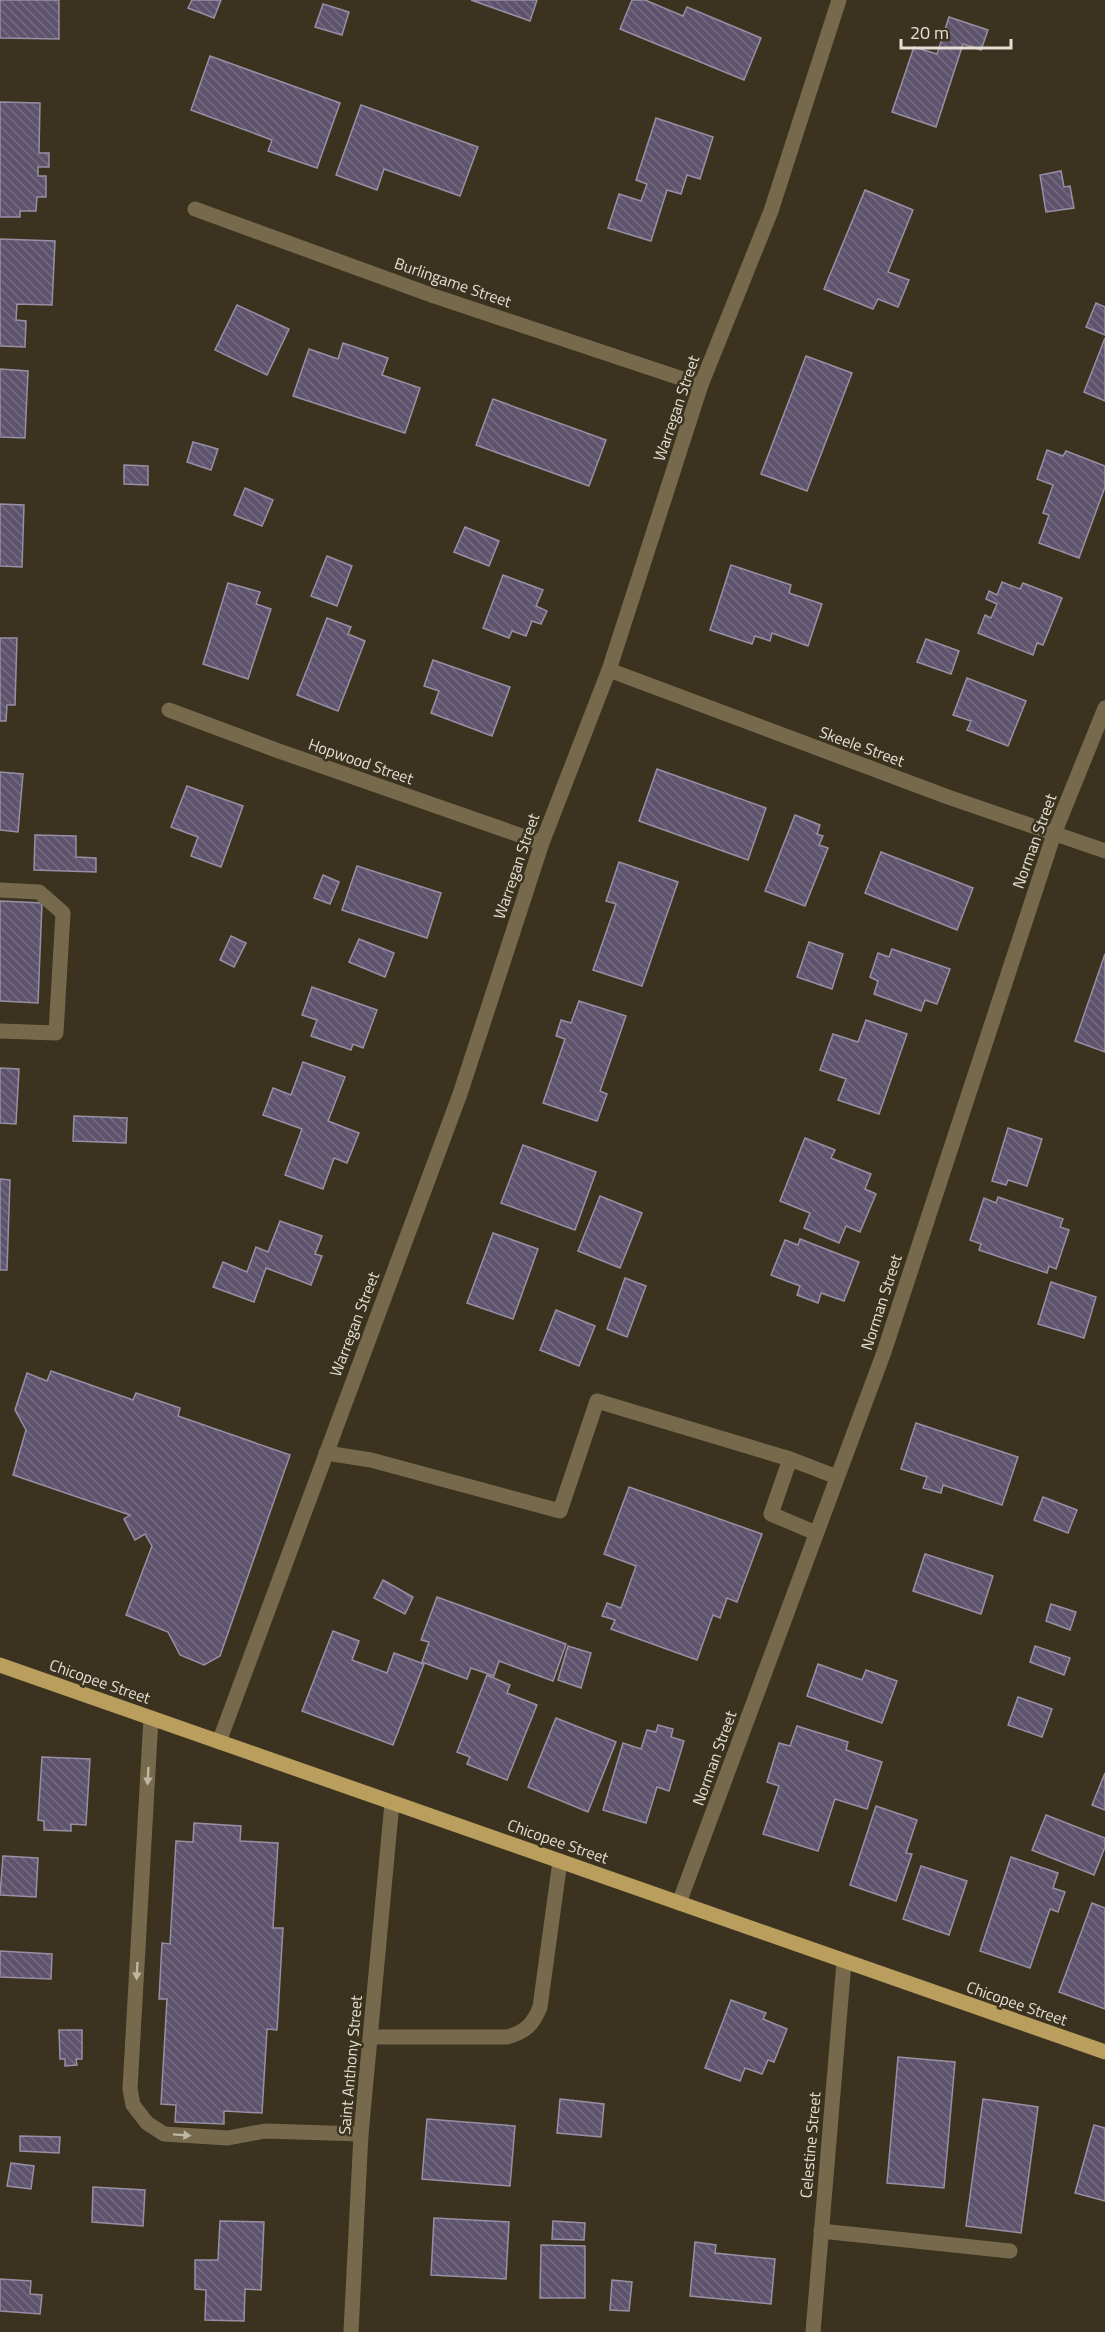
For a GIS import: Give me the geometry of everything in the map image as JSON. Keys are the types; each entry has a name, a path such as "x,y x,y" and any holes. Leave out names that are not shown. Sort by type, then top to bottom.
{"main road":[{"name":"Chicopee Street","path":"0,1665 1105,2052"}],"street":[{"name":"Warregan Street","path":"219,1742 460,1094 542,843 609,670 700,385 771,211 839,0"},
{"name":"Burlingame Street","path":"195,209 434,296 700,385"},
{"name":"Skeele Street","path":"609,670 1105,851"},
{"name":"Norman Street","path":"679,1903 884,1352 1054,834 1105,708"},
{"name":"Hopwood Street","path":"169,710 542,843"},
{"path":"0,890 39,892 63,913 56,1033 0,1031"},
{"path":"326,1453 371,1460 560,1511 597,1401 790,1459 837,1477"},
{"path":"790,1459 771,1514 816,1533"},
{"path":"151,1718 130,2089 133,2105 147,2123 164,2134 228,2139 265,2131 361,2134"},
{"name":"Saint Anthony Street","path":"351,2332 361,2134 392,1803"},
{"path":"370,2037 507,2037 522,2033 535,2021 540,2007 560,1861"},
{"name":"Celestine Street","path":"813,2332 843,1962"},
{"path":"821,2231 1010,2251"}],"building":[{"path":"0,0 59,0 59,39 0,38"},
{"path":"192,0 221,0 214,18 188,8"},
{"path":"471,0 537,0 530,21"},
{"path":"632,0 645,0 683,16 687,7 761,38 744,80 620,29"},
{"path":"323,4 349,12 342,35 315,27"},
{"path":"949,17 988,30 981,50 963,44 936,127 892,112 914,47 937,54"},
{"path":"210,56 340,103 317,168 268,151 272,140 191,110"},
{"path":"0,102 40,103 39,153 49,153 49,167 38,167 38,176 46,176 46,197 37,197 36,211 20,211 20,217 0,217"},
{"path":"361,105 478,147 460,196 384,169 377,190 336,175"},
{"path":"656,118 713,137 700,179 687,175 681,194 667,190 651,241 608,228 619,194 641,201 647,184 636,180"},
{"path":"1061,171 1064,187 1070,186 1074,208 1046,212 1040,175"},
{"path":"865,190 913,210 888,272 909,280 898,307 878,299 873,309 824,289"},
{"path":"0,239 55,241 52,305 17,304 16,320 26,321 25,347 0,346"},
{"path":"1096,303 1105,307 1105,335 1086,327"},
{"path":"237,305 289,329 267,375 215,350"},
{"path":"1105,338 1105,401 1084,392"},
{"path":"343,343 388,358 382,375 420,388 405,433 293,396 309,349 338,359"},
{"path":"806,356 852,373 807,491 761,474"},
{"path":"0,369 28,371 25,438 0,437"},
{"path":"493,399 606,440 589,486 476,445"},
{"path":"193,442 218,449 211,470 187,462"},
{"path":"1047,450 1063,456 1066,451 1105,466 1105,487 1079,558 1039,543 1049,515 1043,513 1053,485 1037,479"},
{"path":"124,465 148,466 148,485 124,484"},
{"path":"245,488 273,500 262,526 234,515"},
{"path":"0,504 24,505 22,567 0,566"},
{"path":"465,527 499,541 489,566 454,552"},
{"path":"327,556 352,566 337,606 311,596"},
{"path":"731,565 791,585 789,593 822,604 808,646 772,633 770,641 755,636 752,644 710,630"},
{"path":"503,575 543,590 536,606 547,611 541,624 532,621 526,636 512,631 509,638 483,628"},
{"path":"1002,582 1020,589 1023,583 1062,598 1043,645 1037,643 1033,655 978,633 985,615 991,618 997,604 986,599 989,591 997,595"},
{"path":"228,583 260,592 256,604 271,609 248,679 203,664"},
{"path":"327,618 351,627 348,634 365,641 338,711 297,695"},
{"path":"0,638 17,638 15,705 7,705 6,721 0,721"},
{"path":"926,639 959,651 951,674 917,662"},
{"path":"433,660 510,687 492,736 431,713 439,691 424,686"},
{"path":"967,678 1026,701 1008,746 967,730 971,721 953,715"},
{"path":"657,769 766,808 748,860 639,821"},
{"path":"0,772 23,774 18,832 0,830"},
{"path":"187,786 243,806 221,867 191,856 198,837 171,827"},
{"path":"795,815 820,825 817,834 823,836 819,845 828,848 805,906 765,891"},
{"path":"35,835 76,836 76,857 96,858 96,872 34,870"},
{"path":"881,852 973,888 957,930 865,893"},
{"path":"619,862 678,882 642,986 593,970 616,904 606,901"},
{"path":"357,866 441,893 427,938 342,910"},
{"path":"323,875 339,882 330,904 314,898"},
{"path":"0,901 42,903 38,1003 0,1001"},
{"path":"231,936 246,943 234,967 220,960"},
{"path":"359,939 394,953 385,977 349,962"},
{"path":"809,942 843,954 832,989 797,977"},
{"path":"892,949 950,969 937,1004 925,1000 921,1011 874,994 878,981 870,977 878,953 889,957"},
{"path":"1105,954 1105,1052 1075,1041"},
{"path":"312,987 377,1010 363,1048 353,1044 351,1050 311,1036 317,1020 302,1015"},
{"path":"579,1001 626,1016 600,1091 607,1094 597,1121 543,1103 565,1039 556,1036 561,1020 571,1023"},
{"path":"866,1020 907,1034 879,1114 838,1100 846,1079 820,1070 833,1034 858,1042"},
{"path":"303,1062 345,1077 328,1121 359,1133 347,1163 334,1158 323,1189 285,1175 302,1129 263,1115 273,1088 291,1095"},
{"path":"0,1068 19,1069 16,1124 0,1123"},
{"path":"74,1116 127,1118 126,1143 73,1141"},
{"path":"1008,1128 1042,1139 1027,1186 1008,1180 1006,1185 992,1181"},
{"path":"805,1138 835,1150 831,1158 871,1174 865,1189 876,1194 860,1232 846,1226 839,1243 804,1228 810,1213 780,1201"},
{"path":"523,1145 596,1172 575,1230 501,1203"},
{"path":"0,1179 10,1180 7,1270 0,1270"},
{"path":"600,1196 642,1213 620,1268 578,1251"},
{"path":"998,1197 1063,1219 1060,1227 1069,1230 1056,1269 1049,1266 1047,1273 979,1250 981,1244 970,1240 984,1198 996,1203"},
{"path":"280,1221 322,1236 315,1254 322,1256 311,1285 266,1268 254,1302 213,1287 223,1262 247,1272 256,1247 268,1252"},
{"path":"493,1233 538,1249 513,1319 467,1303"},
{"path":"800,1239 859,1262 844,1301 821,1293 818,1303 797,1295 800,1286 771,1275 785,1240 798,1245"},
{"path":"625,1278 646,1286 627,1337 607,1329"},
{"path":"1051,1282 1096,1297 1084,1338 1038,1324"},
{"path":"556,1310 595,1326 579,1366 540,1350"},
{"path":"51,1371 133,1400 136,1393 180,1408 178,1416 290,1455 220,1656 204,1665 180,1655 168,1632 126,1615 152,1546 145,1534 135,1540 124,1519 130,1515 13,1475 26,1430 15,1410 27,1373 47,1381"},
{"path":"916,1423 1018,1457 1002,1505 943,1485 941,1493 923,1488 927,1477 901,1469"},
{"path":"629,1487 762,1534 737,1602 727,1598 720,1618 713,1615 697,1660 611,1629 615,1620 602,1616 607,1603 621,1608 636,1566 604,1554"},
{"path":"1043,1497 1077,1510 1068,1533 1034,1520"},
{"path":"925,1554 993,1576 981,1614 913,1591"},
{"path":"383,1580 413,1597 405,1614 374,1598"},
{"path":"437,1597 566,1644 553,1681 499,1661 494,1676 471,1668 467,1679 422,1662 429,1642 421,1640"},
{"path":"1051,1604 1076,1612 1070,1630 1046,1621"},
{"path":"333,1631 359,1641 352,1660 387,1673 394,1653 424,1664 393,1745 302,1711"},
{"path":"568,1646 591,1653 581,1688 558,1680"},
{"path":"1035,1646 1070,1658 1064,1675 1030,1662"},
{"path":"818,1664 862,1680 866,1670 897,1681 882,1723 807,1696"},
{"path":"487,1675 510,1685 507,1693 537,1705 507,1780 467,1764 470,1757 457,1752"},
{"path":"1018,1697 1052,1709 1042,1737 1008,1725"},
{"path":"556,1718 616,1742 588,1812 528,1787"},
{"path":"658,1725 673,1729 671,1737 684,1741 669,1791 657,1787 646,1823 603,1810 623,1743 641,1749 647,1730 656,1732"},
{"path":"797,1726 848,1742 846,1750 882,1762 867,1809 835,1799 818,1851 763,1834 779,1786 767,1782 779,1743 790,1746"},
{"path":"42,1757 90,1759 86,1825 71,1824 71,1831 44,1830 44,1821 38,1820"},
{"path":"1105,1773 1105,1810 1092,1805"},
{"path":"876,1806 917,1820 906,1853 912,1854 896,1901 850,1885"},
{"path":"1046,1815 1105,1838 1105,1847 1094,1875 1032,1850"},
{"path":"194,1823 241,1826 240,1841 278,1843 273,1928 283,1928 277,2030 267,2029 262,2113 224,2111 224,2124 175,2122 176,2105 161,2104 167,1999 159,1999 162,1943 170,1944 176,1841 193,1842"},
{"path":"3,1856 38,1858 36,1897 0,1895"},
{"path":"1011,1857 1058,1873 1053,1888 1065,1892 1058,1912 1050,1909 1030,1968 980,1951"},
{"path":"921,1866 967,1881 949,1935 903,1919"},
{"path":"1092,1903 1105,1908 1105,2009 1059,1992"},
{"path":"0,1951 52,1954 51,1979 0,1977"},
{"path":"731,2000 766,2013 763,2019 787,2029 774,2062 768,2060 762,2074 745,2068 740,2081 705,2068"},
{"path":"59,2030 82,2030 82,2059 76,2059 77,2065 65,2066 65,2059 60,2059"},
{"path":"898,2057 955,2062 944,2188 887,2183"},
{"path":"560,2099 604,2104 601,2137 557,2133"},
{"path":"983,2099 1038,2107 1021,2233 966,2226"},
{"path":"427,2119 515,2126 510,2186 422,2179"},
{"path":"1094,2125 1105,2128 1105,2201 1075,2193"},
{"path":"20,2136 60,2137 59,2153 20,2151"},
{"path":"11,2163 34,2166 31,2189 7,2186"},
{"path":"93,2187 145,2190 143,2226 92,2222"},
{"path":"434,2218 509,2222 506,2279 431,2275"},
{"path":"220,2221 264,2222 261,2290 245,2289 244,2321 205,2320 206,2290 195,2289 195,2260 218,2260"},
{"path":"553,2221 585,2223 584,2240 552,2239"},
{"path":"695,2242 716,2245 715,2253 775,2259 771,2304 690,2296"},
{"path":"541,2245 585,2246 585,2298 540,2298"},
{"path":"0,2279 31,2281 30,2294 42,2295 40,2314 0,2311"},
{"path":"612,2280 632,2282 629,2311 610,2310"}]}
